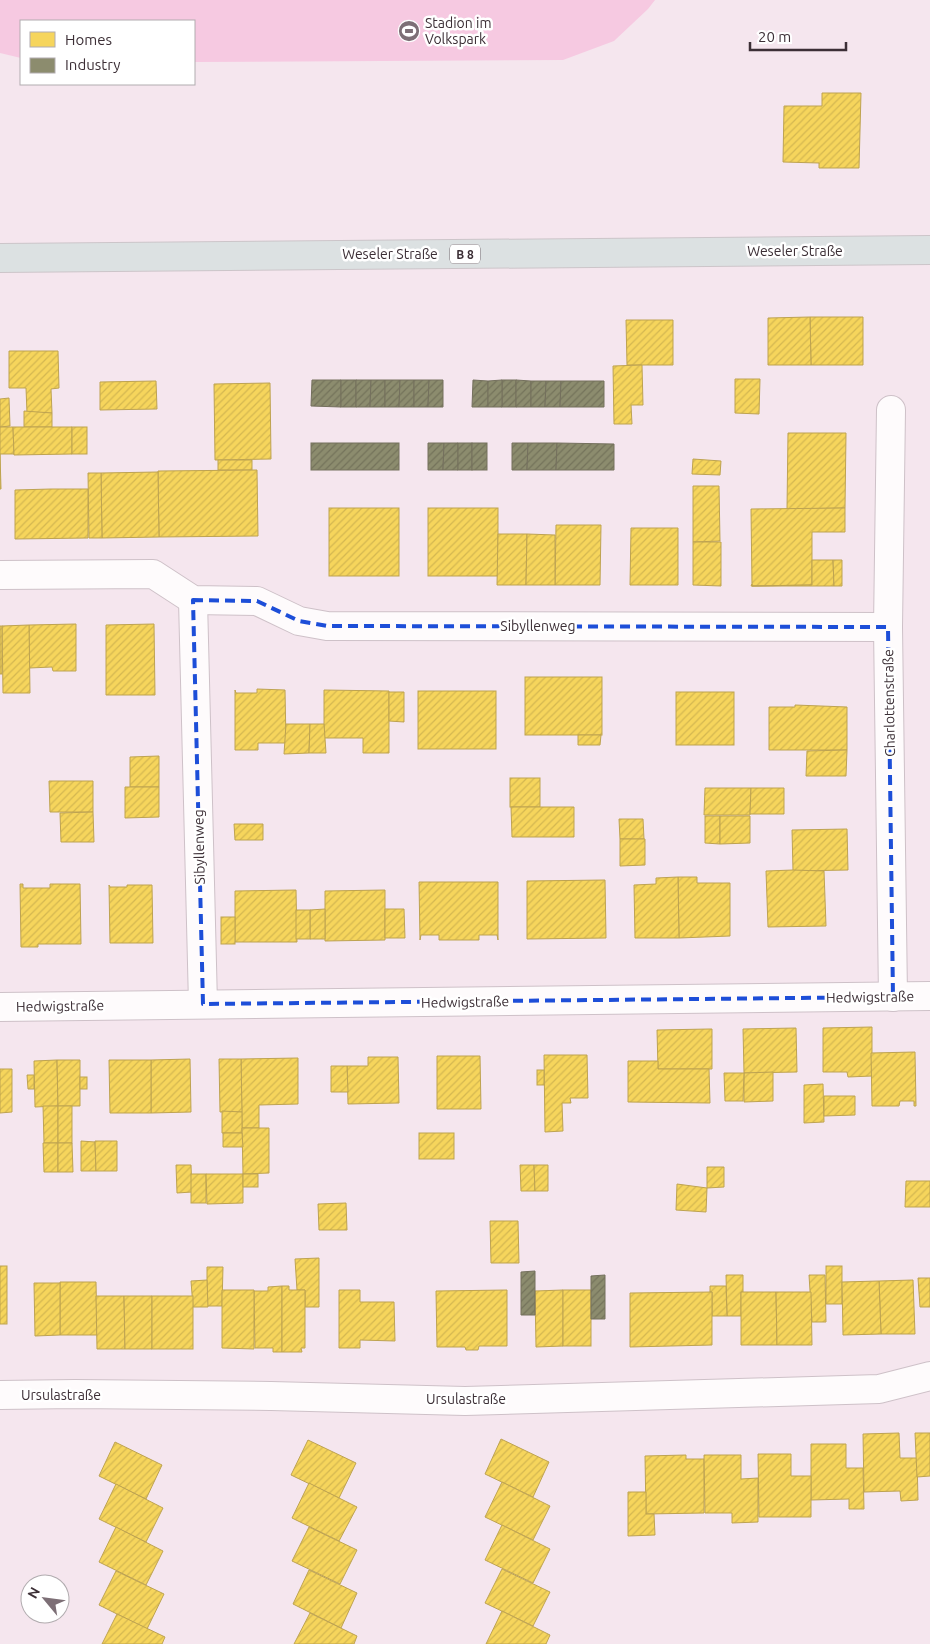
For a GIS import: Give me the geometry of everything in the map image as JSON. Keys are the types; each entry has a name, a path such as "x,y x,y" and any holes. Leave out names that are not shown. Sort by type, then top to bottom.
{"main road":[{"name":"Weseler Straße","path":"0,258 930,250"}],"street":[{"name":"Charlottenstraße","path":"892,410 888,627 894,996"},
{"path":"0,575 154,574 193,600"},
{"name":"Sibyllenweg","path":"203,1004 193,600 257,600 299,621 327,626 888,627"},
{"name":"Hedwigstraße","path":"0,1007 930,996"},
{"name":"Ursulastraße","path":"0,1395 232,1396 465,1401 879,1389 930,1376"}],"highlighted area":[{"path":"193,600 257,601 299,621 327,626 888,627 893,997 203,1004"}],"shaded area":[{"name":"Stadion im Volkspark","path":"0,0 655,0 614,41 563,60 195,62 195,20 20,20 20,58 0,53"}],"building: Homes":[{"path":"822,93 861,93 859,168 819,168 819,163 783,162 784,106 822,106"},
{"path":"810,317 863,317 863,365 811,365"},
{"path":"810,317 811,365 768,365 768,318"},
{"path":"626,320 673,320 673,365 627,365"},
{"path":"9,351 58,351 59,388 51,389 52,413 27,413 26,388 9,388"},
{"path":"642,365 643,405 631,405 632,424 614,424 613,366"},
{"path":"735,379 760,379 759,414 735,413"},
{"path":"156,381 157,409 100,410 100,382"},
{"path":"270,383 271,459 215,460 214,384"},
{"path":"9,398 10,426 0,427 0,399"},
{"path":"24,411 52,413 52,427 24,427"},
{"path":"0,427 13,427 14,454 0,454"},
{"path":"13,427 72,427 72,454 14,455"},
{"path":"72,427 87,427 87,454 72,454"},
{"path":"788,433 846,433 845,508 787,509"},
{"path":"0,454 1,489 0,489"},
{"path":"693,459 721,461 720,475 692,474"},
{"path":"218,460 252,460 252,470 218,470"},
{"path":"257,470 258,536 159,537 158,471"},
{"path":"158,472 159,537 102,538 101,473"},
{"path":"88,473 101,473 102,538 89,538"},
{"path":"693,486 719,486 720,541 693,542"},
{"path":"88,489 88,538 15,539 15,490"},
{"path":"329,508 399,508 399,576 329,576"},
{"path":"428,508 498,508 498,576 428,576"},
{"path":"845,508 845,532 812,532 812,585 752,586 751,509"},
{"path":"556,525 601,525 600,585 555,585"},
{"path":"631,528 678,528 678,585 630,585"},
{"path":"498,534 527,534 526,585 497,585"},
{"path":"527,534 555,535 555,585 526,585"},
{"path":"693,542 721,542 721,586 693,585"},
{"path":"812,560 833,560 834,586 752,586 812,585"},
{"path":"833,560 842,560 842,586 834,586"},
{"path":"76,624 76,671 53,671 52,667 29,668 29,625"},
{"path":"154,624 155,695 106,695 106,625"},
{"path":"29,625 30,693 3,693 2,626"},
{"path":"0,626 2,626 2,674 0,674"},
{"path":"525,677 602,677 602,735 525,735"},
{"path":"257,689 285,690 286,743 258,743 258,750 235,750 235,690 236,693 257,693"},
{"path":"324,690 389,691 389,753 363,753 363,738 324,738"},
{"path":"418,691 496,691 496,749 418,749"},
{"path":"389,692 404,692 404,722 389,721"},
{"path":"676,692 734,692 734,745 676,745"},
{"path":"795,705 847,707 847,750 769,750 769,707 795,707"},
{"path":"286,724 310,724 309,753 284,754"},
{"path":"310,724 324,724 326,753 309,753"},
{"path":"578,735 601,735 600,745 578,745"},
{"path":"847,750 846,776 806,776 807,751"},
{"path":"159,756 159,787 130,787 130,757"},
{"path":"510,778 540,778 540,807 510,807"},
{"path":"49,781 93,781 93,812 50,812"},
{"path":"125,787 159,787 159,817 125,818"},
{"path":"705,788 751,788 750,815 704,815"},
{"path":"751,788 784,788 784,814 750,814"},
{"path":"511,807 574,807 574,837 512,837"},
{"path":"93,812 94,842 61,842 60,813"},
{"path":"705,816 720,816 720,844 705,843"},
{"path":"720,816 750,816 750,843 720,844"},
{"path":"619,819 643,819 644,839 620,839"},
{"path":"234,824 263,824 263,840 235,840"},
{"path":"847,829 848,870 793,871 792,830"},
{"path":"620,839 645,839 645,865 620,866"},
{"path":"766,871 824,871 826,926 768,927"},
{"path":"678,877 697,877 697,883 730,883 730,936 679,938"},
{"path":"678,877 679,938 635,938 634,885 656,884 656,878"},
{"path":"605,880 606,938 527,939 527,881"},
{"path":"419,882 498,882 498,940 497,935 479,935 479,940 439,940 439,935 421,935 420,940"},
{"path":"20,884 23,884 23,888 50,888 50,884 80,884 81,944 38,944 38,947 21,947"},
{"path":"109,885 110,887 127,887 127,885 152,885 153,943 110,943"},
{"path":"296,890 297,942 235,942 235,891"},
{"path":"385,890 385,940 325,941 325,891"},
{"path":"325,909 325,939 310,939 310,910"},
{"path":"385,909 404,909 405,938 385,938"},
{"path":"296,910 310,910 310,939 296,939"},
{"path":"221,917 235,917 235,944 221,944"},
{"path":"872,1027 872,1076 848,1077 847,1072 823,1072 823,1028"},
{"path":"796,1028 797,1072 744,1073 743,1029"},
{"path":"712,1029 712,1069 658,1069 657,1030"},
{"path":"915,1052 916,1106 914,1106 914,1101 900,1101 899,1106 872,1106 871,1053"},
{"path":"544,1055 587,1055 588,1098 570,1098 571,1103 562,1103 563,1131 545,1132"},
{"path":"437,1056 480,1056 481,1109 437,1109"},
{"path":"368,1057 398,1057 399,1103 348,1104 347,1066 368,1066"},
{"path":"298,1058 298,1104 259,1105 259,1128 242,1128 241,1059"},
{"path":"190,1059 191,1112 151,1113 151,1060"},
{"path":"219,1059 241,1059 242,1112 220,1112"},
{"path":"57,1060 58,1106 35,1107 34,1061"},
{"path":"57,1060 80,1060 80,1106 58,1106"},
{"path":"109,1060 151,1060 151,1113 110,1113"},
{"path":"628,1061 658,1061 658,1069 709,1069 710,1103 628,1102"},
{"path":"331,1066 347,1066 348,1092 331,1092"},
{"path":"0,1069 12,1069 12,1112 0,1113"},
{"path":"537,1070 544,1070 544,1085 537,1085"},
{"path":"773,1072 773,1101 744,1102 744,1073"},
{"path":"724,1073 744,1073 743,1101 725,1101"},
{"path":"27,1075 34,1075 34,1089 28,1089"},
{"path":"80,1077 87,1077 87,1089 80,1089"},
{"path":"823,1084 824,1122 804,1123 804,1085"},
{"path":"824,1096 855,1096 855,1115 824,1116"},
{"path":"43,1106 58,1106 58,1143 44,1143"},
{"path":"58,1106 72,1106 72,1143 58,1143"},
{"path":"222,1111 242,1112 242,1133 222,1133"},
{"path":"242,1128 269,1128 269,1173 243,1174"},
{"path":"223,1133 242,1133 243,1147 223,1147"},
{"path":"419,1133 454,1133 454,1159 419,1159"},
{"path":"81,1141 95,1142 96,1171 81,1171"},
{"path":"95,1141 117,1141 117,1171 96,1171"},
{"path":"43,1143 58,1143 58,1172 44,1172"},
{"path":"58,1143 72,1143 73,1172 58,1172"},
{"path":"176,1165 191,1165 192,1192 177,1193"},
{"path":"520,1165 534,1165 535,1191 521,1191"},
{"path":"534,1165 548,1165 548,1191 535,1191"},
{"path":"707,1167 724,1167 724,1187 707,1188"},
{"path":"191,1174 206,1174 206,1203 191,1203"},
{"path":"206,1174 243,1174 243,1203 207,1204"},
{"path":"243,1174 258,1174 258,1187 243,1187"},
{"path":"906,1181 930,1181 930,1207 905,1207"},
{"path":"677,1184 707,1188 706,1212 676,1210"},
{"path":"346,1203 347,1230 319,1230 318,1204"},
{"path":"490,1221 518,1221 519,1263 491,1263"},
{"path":"319,1258 319,1307 305,1307 305,1290 297,1290 295,1259"},
{"path":"0,1266 7,1266 7,1324 0,1324"},
{"path":"826,1266 842,1266 842,1304 826,1304"},
{"path":"207,1267 223,1267 222,1306 207,1306"},
{"path":"726,1275 743,1275 741,1316 727,1316"},
{"path":"809,1275 825,1275 826,1322 812,1322"},
{"path":"918,1278 930,1278 930,1307 920,1307"},
{"path":"207,1280 208,1307 193,1307 191,1281"},
{"path":"913,1280 915,1334 881,1334 879,1281"},
{"path":"879,1281 881,1334 843,1335 842,1282"},
{"path":"60,1282 96,1282 97,1335 60,1335"},
{"path":"34,1283 60,1283 60,1335 35,1336"},
{"path":"282,1286 282,1352 273,1352 273,1348 255,1348 254,1291 268,1291 268,1287"},
{"path":"282,1286 289,1286 289,1290 305,1290 305,1348 301,1348 302,1352 282,1352"},
{"path":"710,1286 726,1286 727,1316 712,1316 712,1292 710,1292"},
{"path":"222,1290 254,1290 254,1349 222,1348"},
{"path":"339,1290 360,1290 360,1302 394,1302 395,1341 360,1340 360,1348 339,1348"},
{"path":"507,1290 507,1346 479,1346 478,1350 466,1350 465,1347 437,1347 436,1291"},
{"path":"563,1290 563,1346 536,1347 535,1291"},
{"path":"563,1290 591,1290 591,1346 563,1346"},
{"path":"712,1292 712,1345 630,1347 630,1293"},
{"path":"741,1292 776,1292 777,1345 741,1345"},
{"path":"776,1292 811,1292 812,1345 777,1345"},
{"path":"96,1296 124,1296 125,1349 97,1349"},
{"path":"124,1296 152,1296 152,1349 125,1349"},
{"path":"152,1296 193,1296 193,1349 152,1349"},
{"path":"899,1433 900,1458 917,1458 918,1500 901,1501 900,1491 864,1492 863,1434"},
{"path":"915,1433 930,1433 930,1476 917,1477"},
{"path":"501,1439 549,1462 533,1497 485,1474"},
{"path":"308,1440 356,1463 339,1498 291,1475"},
{"path":"115,1442 162,1465 146,1499 99,1476"},
{"path":"811,1444 846,1444 846,1468 863,1468 864,1509 849,1509 849,1499 811,1500"},
{"path":"758,1454 791,1454 791,1476 811,1476 811,1517 759,1517"},
{"path":"686,1455 686,1459 704,1459 704,1513 646,1514 645,1456"},
{"path":"704,1455 741,1455 741,1479 758,1478 758,1522 732,1523 732,1513 705,1513"},
{"path":"502,1482 550,1506 533,1540 485,1517"},
{"path":"309,1483 357,1507 339,1541 292,1518"},
{"path":"116,1484 163,1508 146,1542 99,1519"},
{"path":"628,1492 646,1492 646,1514 654,1514 655,1535 628,1536"},
{"path":"502,1525 550,1549 533,1583 485,1560"},
{"path":"116,1527 163,1551 146,1585 99,1562"},
{"path":"309,1527 357,1550 340,1584 292,1561"},
{"path":"502,1569 550,1592 533,1626 485,1603"},
{"path":"309,1570 357,1593 341,1628 293,1604"},
{"path":"116,1571 164,1594 147,1629 99,1605"},
{"path":"502,1611 550,1635 546,1644 486,1644"},
{"path":"310,1613 357,1636 354,1644 294,1644"},
{"path":"117,1614 165,1637 162,1644 102,1644"}],"building: Industry":[{"path":"312,380 341,380 341,407 311,406"},
{"path":"341,380 356,380 356,407 341,407"},
{"path":"356,380 371,380 370,407 356,407"},
{"path":"371,380 385,380 385,407 370,407"},
{"path":"385,380 400,380 399,407 385,407"},
{"path":"400,380 414,380 414,407 399,407"},
{"path":"414,380 429,380 428,407 414,407"},
{"path":"429,380 443,380 443,407 428,407"},
{"path":"473,380 488,381 488,407 472,407"},
{"path":"502,380 516,380 516,407 502,407"},
{"path":"502,380 502,407 488,407 488,381"},
{"path":"516,380 531,381 531,407 516,407"},
{"path":"531,381 546,381 545,407 531,407"},
{"path":"546,381 561,381 560,407 545,407"},
{"path":"561,381 604,381 604,407 560,407"},
{"path":"311,443 399,443 399,470 311,470"},
{"path":"428,443 444,443 443,470 428,470"},
{"path":"444,443 458,443 458,470 443,470"},
{"path":"458,443 472,443 472,470 458,470"},
{"path":"472,443 487,443 487,470 472,470"},
{"path":"512,443 528,443 527,470 512,470"},
{"path":"528,443 557,443 556,470 527,470"},
{"path":"557,443 614,444 614,470 556,470"},
{"path":"535,1271 535,1315 521,1315 521,1272"},
{"path":"605,1275 605,1319 591,1319 591,1276"}],"place":[{"name":"Stadion im Volkspark","path":"409,31"}]}
